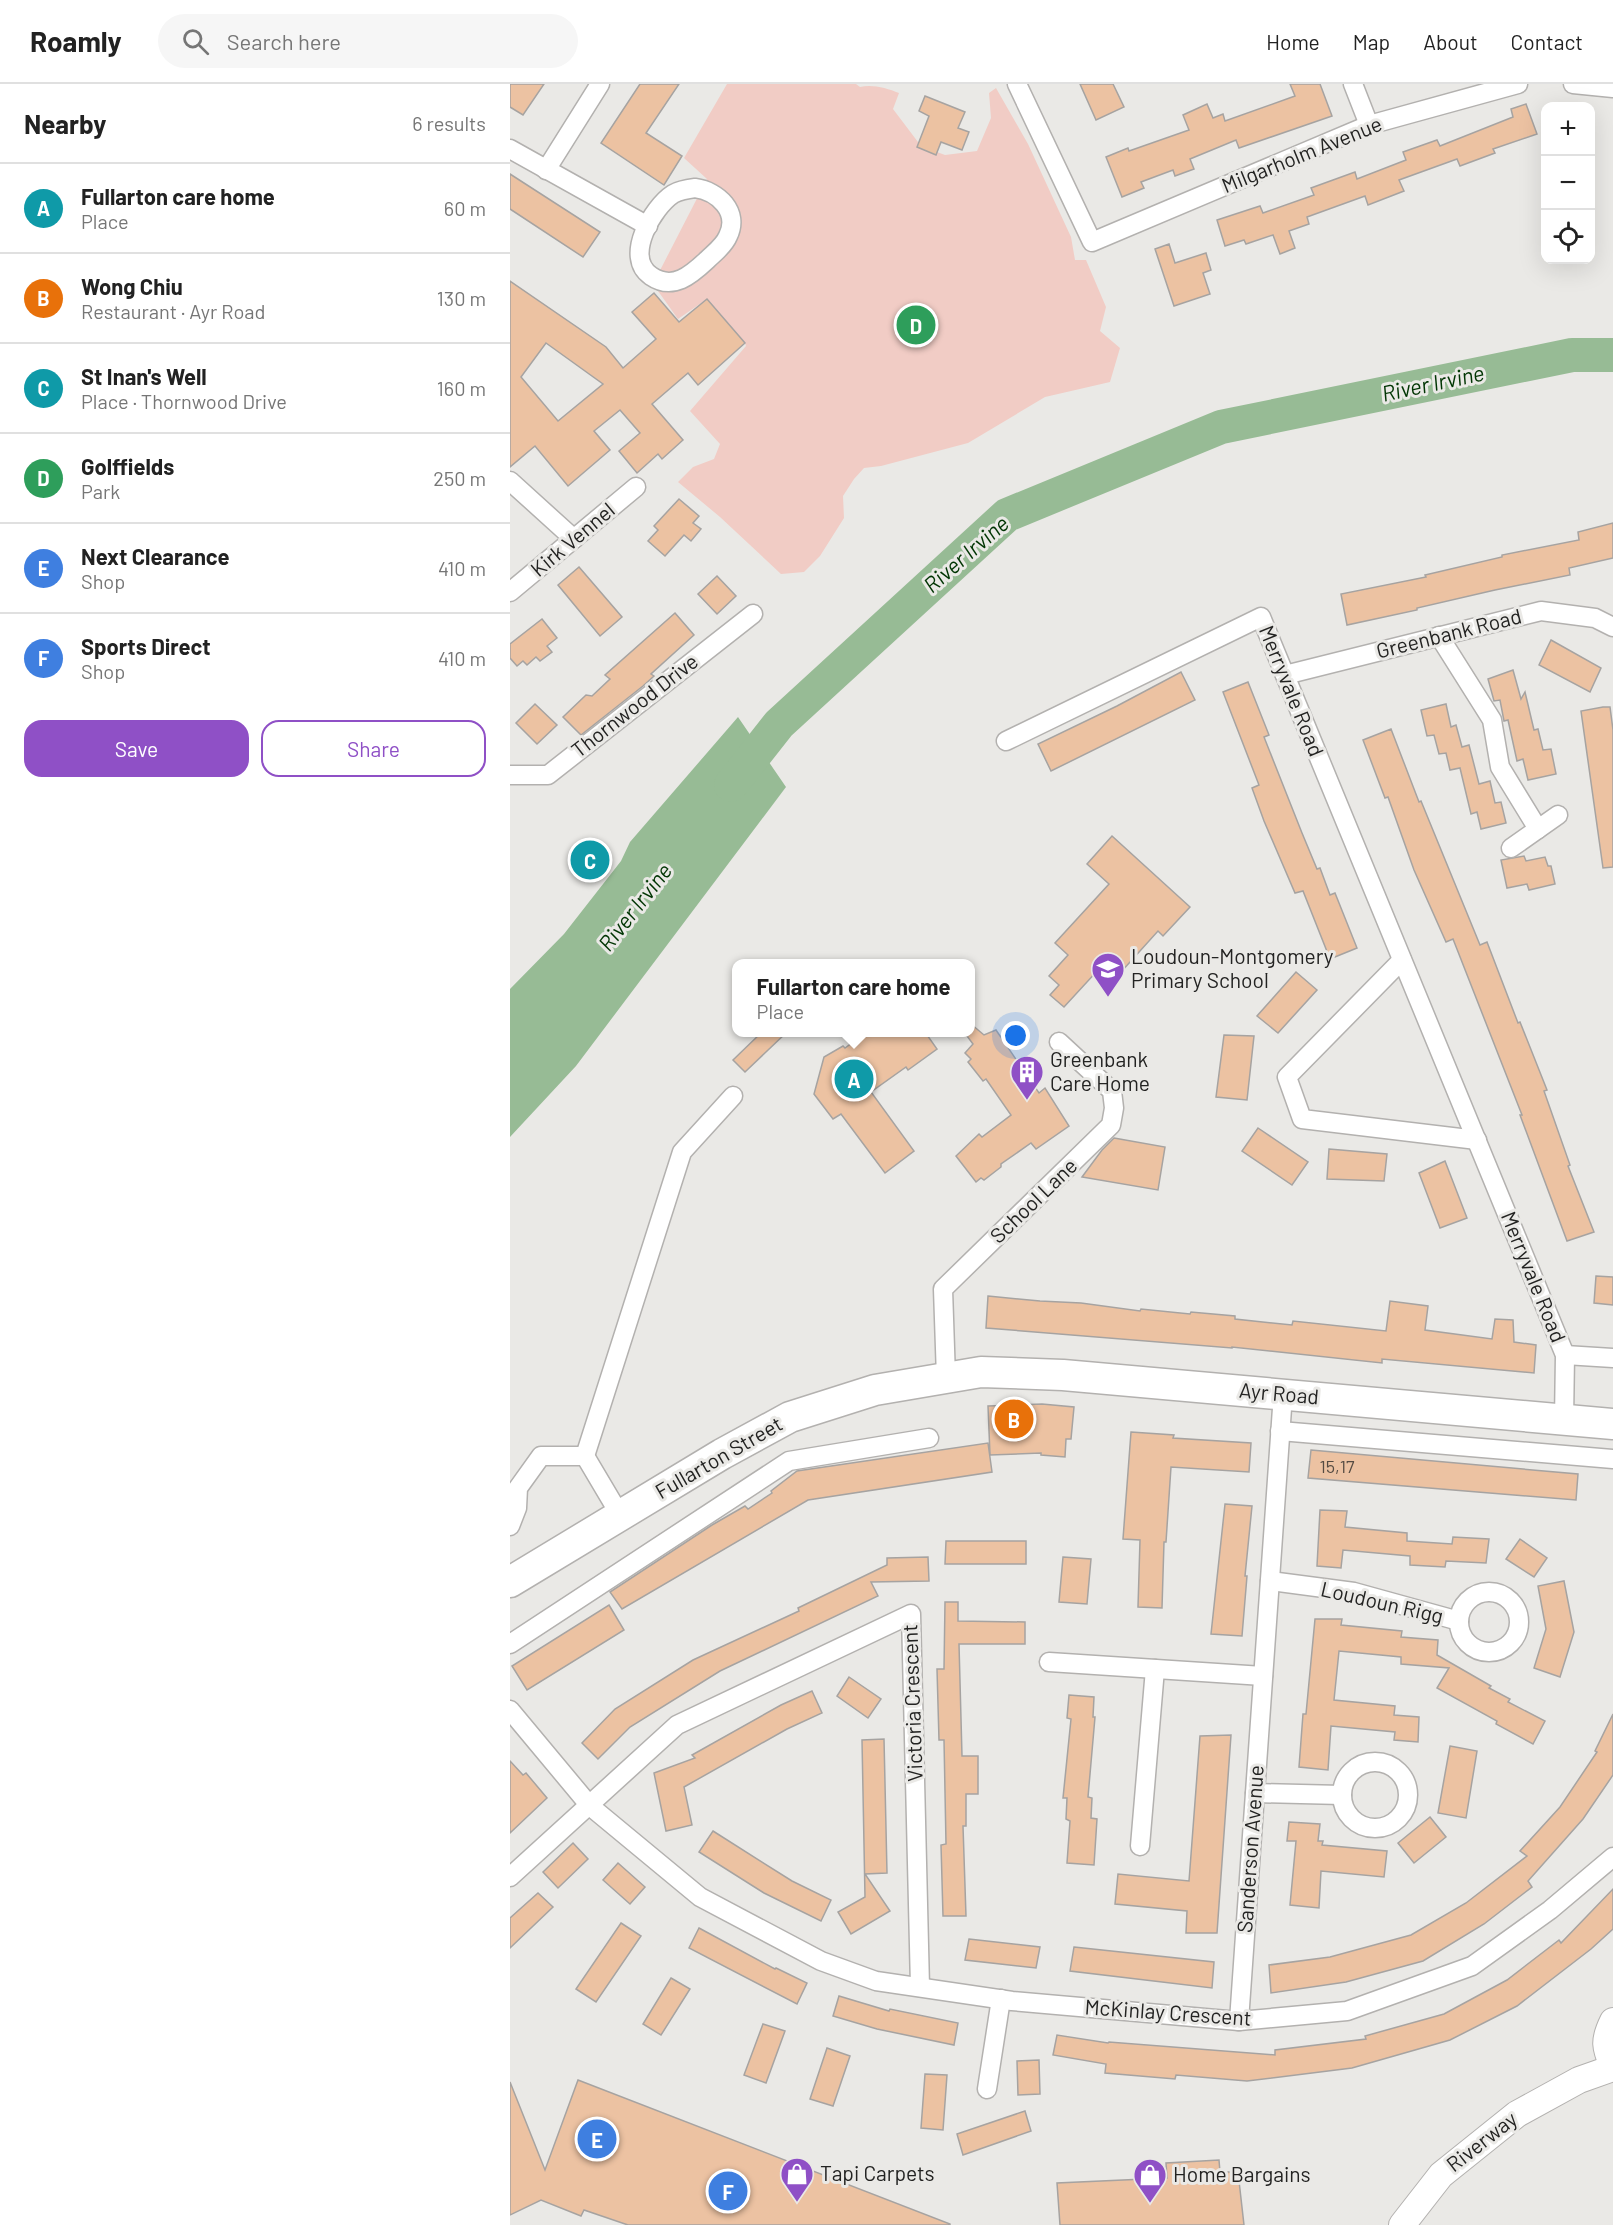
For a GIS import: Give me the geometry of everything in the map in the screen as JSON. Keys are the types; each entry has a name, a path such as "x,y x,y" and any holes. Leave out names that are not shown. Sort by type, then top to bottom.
{"main road":[{"name":"Ayr Road","path":"946,1378 981,1372 1063,1375 1613,1424"},
{"name":"Fullarton Street","path":"510,1582 722,1454 790,1417 875,1390 946,1378"}],"street":[{"path":"546,170 600,84"},
{"name":"Milgarholm Avenue","path":"1017,84 1092,242 1369,125 1518,84"},
{"path":"1353,84 1369,125"},
{"path":"1573,84 1613,88"},
{"path":"510,149 648,226"},
{"path":"695,188 704,189 718,196 729,210 731,224 728,237 717,251 688,277 674,282 653,278 642,266 639,257 640,242 648,226 667,199 685,189 695,188"},
{"path":"510,481 574,539"},
{"name":"Kirk Vennel","path":"510,592 636,488"},
{"name":"Greenbank Road","path":"1285,675 1541,611 1595,618 1613,627"},
{"name":"Thornwood Drive","path":"510,775 548,775 753,614"},
{"name":"Merryvale Road","path":"1006,741 1260,616 1565,1355 1564,1420"},
{"path":"1439,636 1492,720 1500,767 1538,829"},
{"path":"1511,848 1558,815"},
{"path":"1402,960 1287,1077 1302,1119 1476,1140"},
{"name":"School Lane","path":"946,1378 943,1289 1111,1125 1114,1108 1112,1091 1059,1042"},
{"path":"620,1515 585,1456 682,1152 733,1095"},
{"path":"1565,1355 1613,1358"},
{"name":"Sanderson Avenue","path":"1239,2021 1282,1395"},
{"name":"Ayr Road","path":"1280,1431 1613,1459"},
{"path":"510,1644 789,1461 929,1438"},
{"path":"510,1526 517,1508 518,1488 541,1456 585,1456"},
{"name":"Loudoun Rigg","path":"1270,1581 1354,1592 1459,1621"},
{"name":"Victoria Crescent","path":"590,1806 677,1725 911,1614 920,1987"},
{"path":"1048,1662 1263,1676"},
{"path":"1140,1846 1155,1669"},
{"name":"McKinlay Crescent","path":"510,1710 590,1806 700,1897 821,1961 876,1981 1001,1999 1239,2021 1347,2011 1472,1966 1550,1910 1613,1857"},
{"path":"1255,1793 1342,1795"},
{"path":"510,1877 590,1806"},
{"path":"987,2089 1001,1999"},
{"path":"1610,2062 1606,2035 1613,2021"},
{"name":"Riverway","path":"1402,2225 1442,2175 1517,2114 1610,2062"}],"shaded area":[{"path":"727,84 856,84 860,87 874,86 890,90 899,93 893,109 921,146 945,155 977,151 991,118 989,93 996,88 1028,144 1071,237 1075,260 1086,260 1106,307 1100,331 1120,348 1110,382 1045,397 968,443 881,466 864,468 843,496 844,518 820,556 804,572 781,574 720,517 678,482 693,467 714,459 720,444 690,411 746,346 707,299 678,319 653,284 707,179 684,158"}],"water":[{"path":"738,717 786,787 576,1066 510,1137 510,989 564,934 621,861 630,842"}],"building":[{"path":"510,84 544,84 523,115 510,107"},
{"path":"640,84 679,84 646,133 682,156 664,185 601,143"},
{"path":"1080,84 1113,84 1124,107 1096,120"},
{"path":"1290,84 1320,84 1332,116 1239,148 1236,140 1190,159 1194,169 1175,176 1173,170 1141,182 1144,188 1122,197 1106,157 1189,130 1183,115 1207,104 1213,118 1223,114 1225,121 1295,96"},
{"path":"925,96 965,112 958,128 969,132 962,150 941,142 936,155 917,147 929,116 919,111"},
{"path":"1526,104 1537,134 1493,149 1495,153 1460,166 1457,159 1399,180 1404,191 1368,205 1365,196 1307,217 1309,224 1289,231 1295,248 1280,254 1273,235 1246,244 1244,240 1225,246 1217,220 1260,206 1263,213 1314,195 1311,188 1355,172 1357,179 1406,160 1403,152 1437,140 1440,146 1513,117 1511,109"},
{"path":"510,174 600,232 583,257 510,209"},
{"path":"1169,244 1175,263 1206,253 1211,270 1203,273 1210,294 1174,306 1155,249"},
{"path":"510,281 606,347 623,368 656,339 632,312 654,293 679,322 707,299 745,343 698,385 688,373 652,404 683,440 662,459 658,454 637,473 619,451 640,433 620,410 594,431 610,450 568,486 535,446 510,467","holes":["546,343 603,384 558,421 521,377"]},
{"path":"679,499 699,516 693,523 701,529 691,541 684,535 665,556 648,541 658,530 654,526"},
{"path":"1613,523 1613,558 1569,568 1570,575 1347,625 1341,594 1426,577 1425,575 1502,557 1502,555 1579,540 1578,532"},
{"path":"579,567 622,617 600,636 558,585"},
{"path":"717,576 736,596 717,614 698,594"},
{"path":"675,613 694,635 651,674 654,676 643,686 581,735 563,717 586,695 592,696 610,679 605,675"},
{"path":"542,619 557,638 547,646 552,652 540,661 536,657 527,665 523,661 517,666 510,658 510,644"},
{"path":"1551,640 1601,668 1590,692 1539,665"},
{"path":"1513,670 1521,699 1525,692 1534,730 1538,729 1543,750 1551,749 1556,774 1528,780 1523,759 1517,761 1508,720 1504,721 1500,700 1494,701 1488,679"},
{"path":"1181,672 1195,700 1051,771 1038,744"},
{"path":"1248,682 1269,735 1264,737 1302,833 1317,869 1320,868 1330,895 1335,893 1357,948 1330,959 1303,891 1295,893 1264,821 1252,788 1259,785 1223,692"},
{"path":"535,704 557,725 537,744 516,723"},
{"path":"1446,704 1451,727 1456,725 1462,747 1469,745 1479,784 1490,781 1495,803 1501,802 1506,823 1481,829 1477,812 1471,814 1460,768 1450,770 1446,753 1439,754 1434,735 1427,736 1421,710"},
{"path":"1610,707 1613,730 1613,867 1603,868 1581,711"},
{"path":"1391,729 1419,802 1421,801 1480,945 1487,942 1518,1023 1520,1022 1547,1090 1544,1091 1570,1165 1568,1166 1594,1232 1567,1241 1520,1115 1522,1115 1453,939 1446,942 1414,870 1388,797 1385,798 1363,740"},
{"path":"1112,836 1190,907 1163,936 1158,931 1112,982 1098,970 1064,1007 1050,995 1059,985 1049,976 1068,955 1055,943 1109,884 1087,864"},
{"path":"1524,856 1526,861 1545,857 1548,866 1551,866 1555,884 1529,890 1527,884 1507,888 1501,860"},
{"path":"1296,972 1317,990 1278,1033 1257,1016"},
{"name":"Greenbank Care Home","path":"975,1027 984,1035 996,1030 1039,1093 1045,1088 1069,1126 1036,1149 1031,1143 1001,1164 1001,1167 984,1180 981,1178 976,1182 956,1156 979,1134 982,1137 1011,1115 986,1079 983,1081 968,1062 971,1059 965,1053 973,1044 968,1037 975,1037"},
{"path":"1224,1035 1254,1036 1247,1100 1216,1097"},
{"path":"757,1037 782,1037 745,1072 733,1060"},
{"path":"860,1037 929,1037 937,1049 908,1070 906,1067 871,1092 914,1151 885,1173 841,1114 833,1119 814,1094 824,1057 843,1046 845,1048"},
{"path":"1258,1128 1308,1162 1292,1185 1242,1151"},
{"path":"1114,1138 1165,1147 1158,1190 1082,1177"},
{"path":"1329,1149 1387,1154 1384,1181 1327,1179"},
{"path":"1445,1161 1467,1218 1440,1228 1419,1173"},
{"path":"1596,1276 1613,1277 1613,1305 1594,1303"},
{"path":"988,1296 1081,1303 1140,1311 1141,1309 1235,1316 1235,1319 1292,1325 1293,1321 1386,1331 1390,1301 1428,1306 1425,1330 1492,1339 1495,1319 1513,1320 1514,1342 1536,1345 1534,1373 1382,1359 1382,1363 1232,1347 986,1328"},
{"path":"1042,1404 1074,1407 1071,1439 1066,1439 1065,1457 1041,1455 1041,1453 990,1455 988,1406"},
{"path":"1131,1432 1174,1435 1173,1438 1251,1443 1249,1472 1171,1467 1166,1542 1164,1542 1162,1608 1138,1607 1140,1540 1123,1539"},
{"path":"988,1443 992,1472 808,1500 622,1609 610,1592 712,1525 745,1506 748,1509 772,1493 771,1491 797,1471"},
{"path":"1311,1450 1578,1474 1576,1500 1308,1478"},
{"path":"1225,1504 1252,1506 1242,1636 1211,1634"},
{"path":"1320,1510 1347,1511 1345,1527 1407,1533 1407,1541 1452,1544 1453,1537 1489,1539 1486,1563 1446,1561 1445,1567 1410,1565 1410,1556 1343,1550 1341,1568 1317,1566"},
{"path":"1520,1539 1547,1558 1534,1577 1506,1559"},
{"path":"946,1541 1026,1541 1026,1564 945,1564"},
{"path":"928,1557 929,1581 871,1582 878,1596 720,1671 630,1727 598,1759 582,1743 615,1709 693,1660 799,1611 798,1608 887,1565 887,1558"},
{"path":"1063,1557 1091,1559 1087,1604 1059,1602"},
{"path":"1564,1581 1574,1632 1560,1677 1534,1668 1546,1629 1538,1586"},
{"path":"945,1602 958,1602 958,1621 1025,1622 1025,1644 959,1644 962,1756 978,1756 978,1794 966,1794 966,1826 963,1826 966,1916 943,1916 941,1845 946,1844 944,1740 939,1740 937,1669 944,1669"},
{"path":"609,1605 624,1630 527,1690 512,1666"},
{"path":"1315,1619 1342,1619 1341,1625 1402,1631 1401,1637 1438,1640 1437,1655 1491,1686 1489,1688 1510,1699 1508,1702 1545,1721 1533,1744 1437,1688 1449,1668 1401,1664 1401,1657 1339,1651 1334,1700 1395,1706 1394,1715 1419,1717 1418,1742 1394,1740 1395,1732 1331,1726 1328,1770 1299,1767"},
{"path":"849,1677 881,1699 868,1718 837,1696"},
{"path":"812,1691 822,1713 787,1729 684,1787 692,1825 666,1831 654,1773 695,1758 692,1755 781,1705"},
{"path":"1069,1695 1094,1697 1093,1717 1095,1717 1088,1797 1092,1798 1091,1818 1097,1819 1094,1865 1067,1863 1070,1821 1066,1819 1067,1798 1063,1798 1071,1719 1067,1718"},
{"path":"1613,1714 1613,1775 1583,1819 1528,1881 1532,1887 1484,1924 1423,1961 1346,1982 1271,1993 1269,1965 1330,1957 1411,1935 1466,1903 1527,1856 1520,1851 1560,1807 1597,1752 1595,1751"},
{"path":"1231,1735 1217,1933 1186,1933 1187,1911 1115,1904 1118,1874 1189,1881 1200,1736"},
{"path":"884,1739 887,1873 865,1874 890,1911 851,1934 838,1912 865,1897 862,1740"},
{"path":"1450,1746 1477,1751 1466,1818 1438,1813"},
{"path":"510,1761 523,1775 526,1773 547,1798 510,1833"},
{"path":"1430,1817 1446,1837 1414,1863 1398,1843"},
{"path":"1289,1822 1320,1824 1318,1841 1323,1841 1322,1845 1387,1851 1384,1877 1321,1871 1319,1908 1290,1905 1296,1841 1287,1841"},
{"path":"713,1831 792,1881 831,1900 821,1921 764,1893 699,1852"},
{"path":"573,1843 588,1859 558,1888 543,1872"},
{"path":"618,1863 645,1887 630,1904 603,1880"},
{"path":"1613,1889 1613,1929 1591,1949 1517,2006 1450,2040 1352,2068 1247,2081 1176,2075 1175,2079 1105,2073 1106,2064 1053,2055 1057,2035 1108,2043 1275,2055 1275,2050 1366,2039 1365,2036 1444,2014 1507,1980 1559,1940 1561,1943"},
{"path":"538,1893 553,1907 510,1948 510,1918"},
{"path":"621,1923 641,1936 596,2002 576,1989"},
{"path":"699,1928 775,1969 807,1983 797,2004 689,1948"},
{"path":"969,1939 1040,1947 1036,1968 965,1960"},
{"path":"1074,1947 1214,1962 1212,1988 1070,1971"},
{"path":"671,1978 690,1989 661,2035 643,2024"},
{"path":"839,1996 889,2011 890,2009 958,2023 954,2045 877,2029 833,2016"},
{"path":"763,2024 785,2031 766,2083 744,2075"},
{"path":"827,2048 850,2056 833,2106 810,2099"},
{"path":"1039,2060 1040,2094 1018,2095 1017,2061"},
{"path":"925,2074 947,2075 943,2130 921,2128"},
{"path":"578,2080 950,2225 628,2225 584,2210 581,2216 541,2200 510,2215 510,2082 545,2170"},
{"path":"1025,2111 1031,2131 963,2155 957,2134"},
{"name":"Home Bargains","path":"1219,2160 1220,2172 1238,2172 1244,2225 1060,2225 1057,2183 1167,2178 1166,2163"}],"waterway":[{"name":"River Irvine","path":"731,785 779,724 1007,515 1221,427 1572,355 1613,355"}],"place":[{"name":"Golffields","path":"916,325"},
{"name":"St Inan's Well","path":"590,860"},
{"name":"Loudoun-Montgomery Primary School","path":"1108,998"},
{"name":"Fullarton care home","path":"854,1079"},
{"name":"Greenbank Care Home","path":"1027,1101"},
{"name":"Wong Chiu","path":"1014,1419"},
{"name":"Next Clearance","path":"597,2139"},
{"name":"Sports Direct","path":"728,2191"},
{"name":"Tapi Carpets","path":"797,2203"},
{"name":"Home Bargains","path":"1150,2204"}]}
